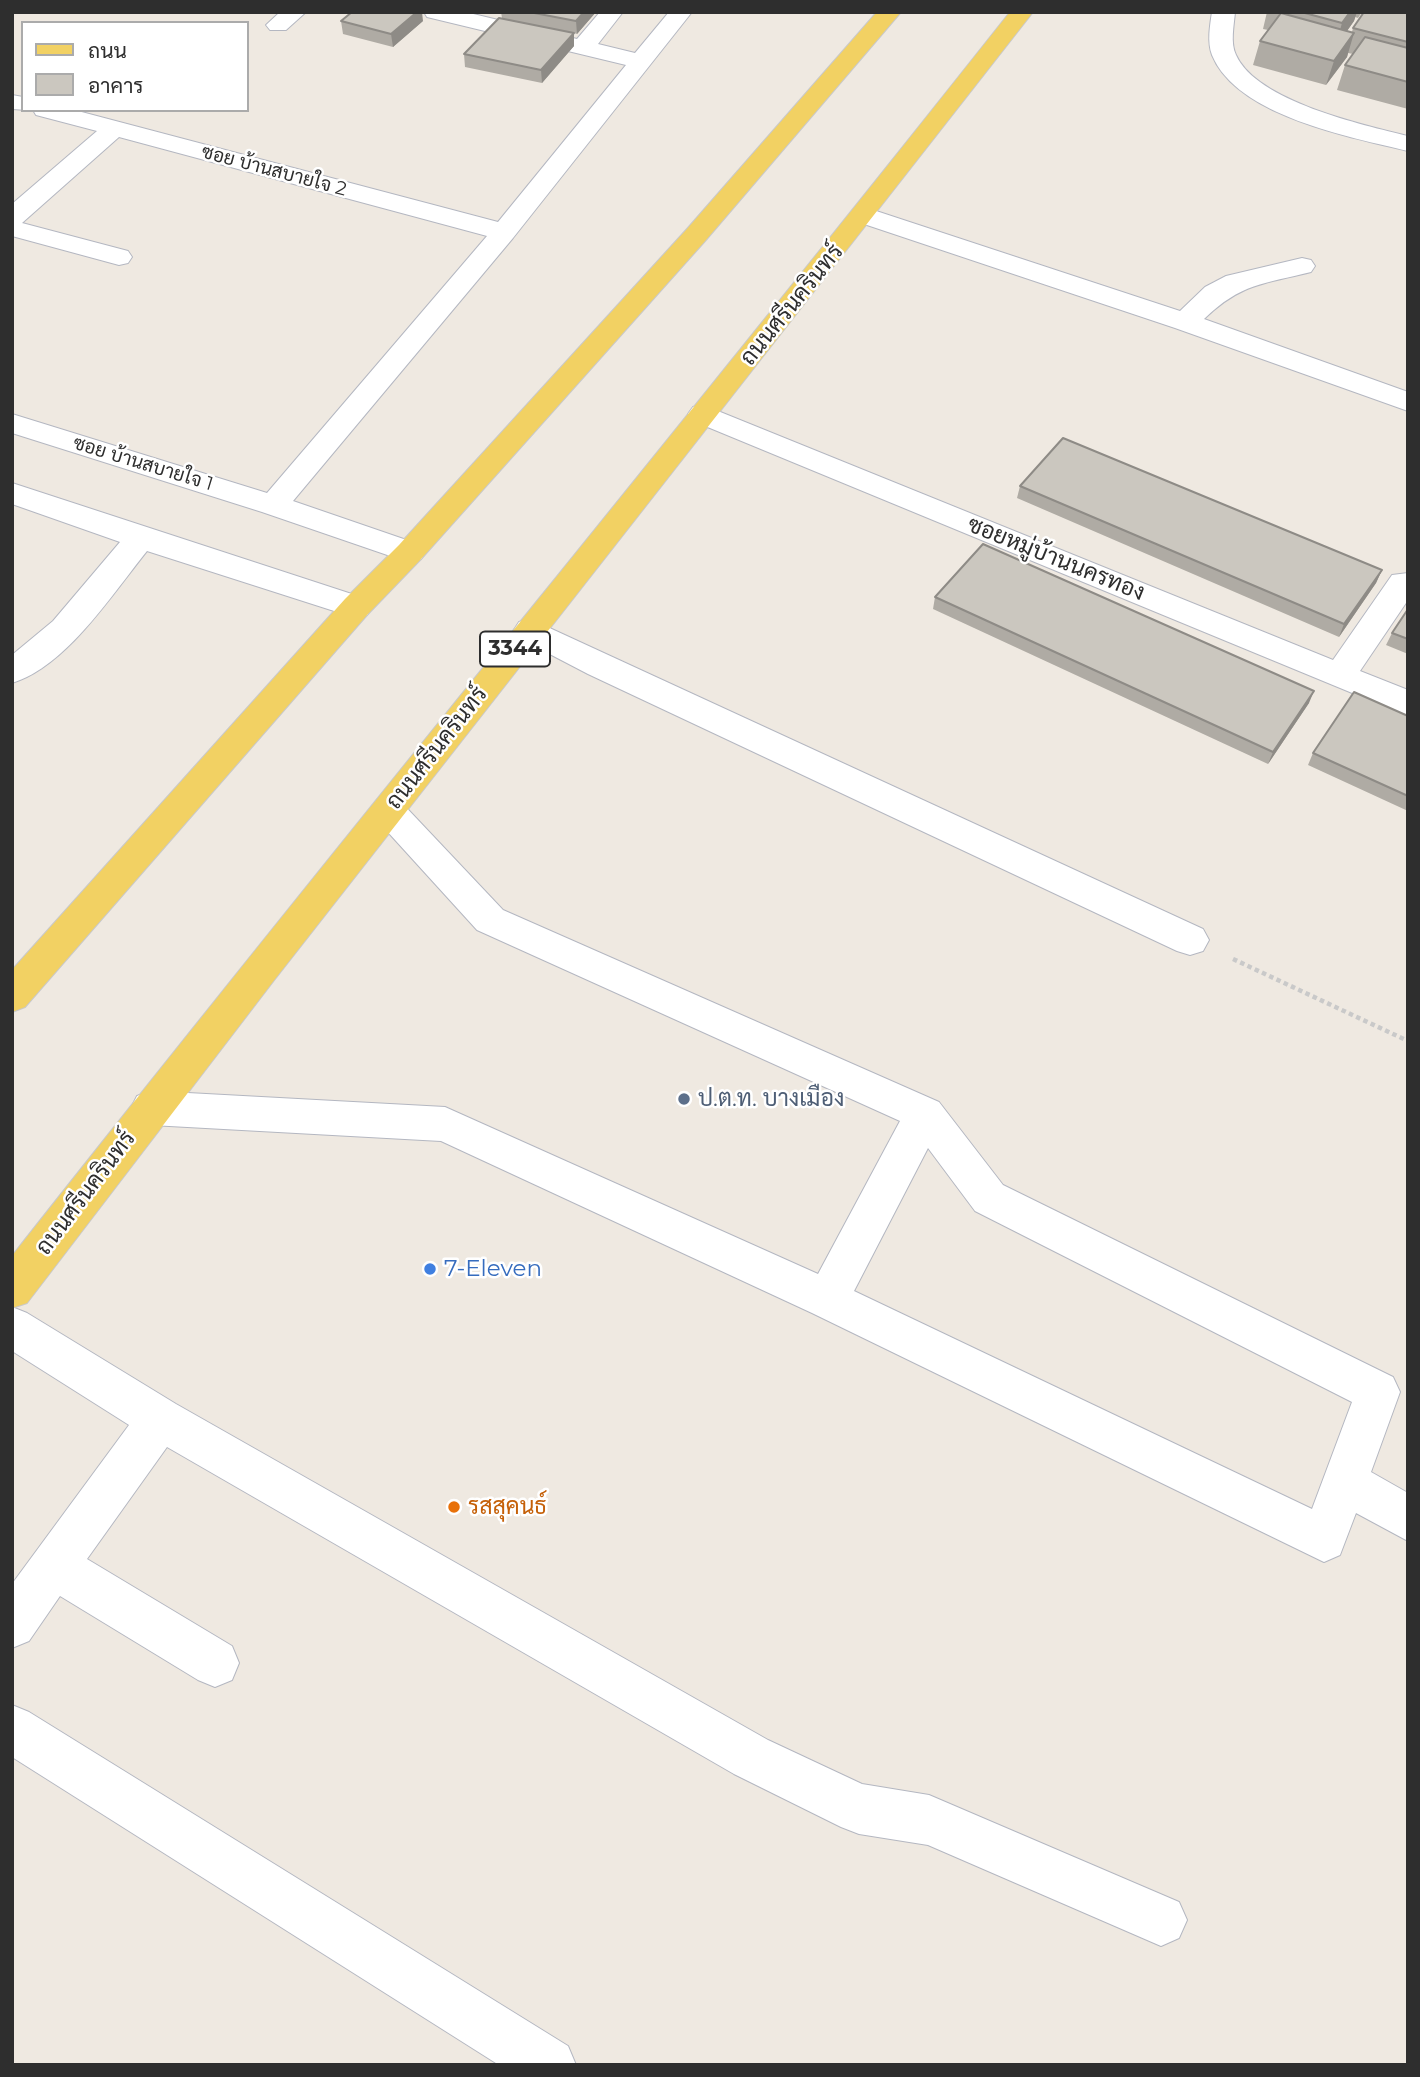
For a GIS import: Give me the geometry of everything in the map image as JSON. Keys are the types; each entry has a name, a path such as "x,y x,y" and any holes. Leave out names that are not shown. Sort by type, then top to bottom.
{"main road":[{"path":"12,996 356,607 696,235 890,12"},
{"name":"ถนนศรีนครินทร์","path":"12,1289 151,1108 864,215 1022,12"}],"street":[{"path":"435,12 641,62"},
{"path":"583,47 612,12"},
{"path":"273,505 504,232 681,12"},
{"path":"1224,12 1224,55 1239,76 1267,99 1334,124 1408,144"},
{"name":"ซอย บ้านสบายใจ 2","path":"52,112 504,232"},
{"path":"12,218 114,129"},
{"path":"864,215 1185,322 1408,401"},
{"path":"12,228 119,257"},
{"path":"1185,322 1215,292 1236,282 1301,266"},
{"name":"ซอยหมู่บ้านนครทอง","path":"703,414 1408,704"},
{"name":"ซอย บ้านสบายใจ 1","path":"12,423 410,551"},
{"path":"12,493 141,538 356,607"},
{"path":"12,671 55,638 141,538"},
{"path":"1339,676 1403,583"},
{"path":"530,630 600,666 1191,940"},
{"path":"151,1108 445,1124 827,1299 1324,1539 1378,1392 989,1198 925,1114 490,920 388,810"},
{"path":"827,1299 925,1114"},
{"path":"12,1327 160,1419 751,1757 859,1809 929,1820 1161,1920"},
{"path":"12,1624 160,1419"},
{"path":"1345,1482 1408,1518"},
{"path":"54,1566 215,1663"},
{"path":"12,1729 549,2065"}],"path":[{"path":"1191,940 1408,1041"}],"building":[{"path":"352,12 417,12 391,34 341,21"},
{"path":"529,12 584,12 576,21"},
{"path":"1301,12 1350,12 1342,23"},
{"path":"1364,12 1408,12 1408,42 1353,28"},
{"path":"1281,13 1354,33 1334,61 1260,41"},
{"path":"499,18 574,33 541,70 464,54"},
{"path":"1365,37 1408,48 1408,82 1345,65"},
{"path":"1063,438 1382,570 1344,624 1020,486"},
{"path":"983,544 1314,691 1273,752 935,597"},
{"path":"1408,609 1408,639 1392,633"},
{"path":"1354,692 1408,716 1408,796 1313,753"}],"place":[{"name":"ป.ต.ท. บางเมือง","path":"684,1099"},
{"name":"7-Eleven","path":"430,1269"},
{"name":"รสสุคนธ์","path":"454,1507"}]}
